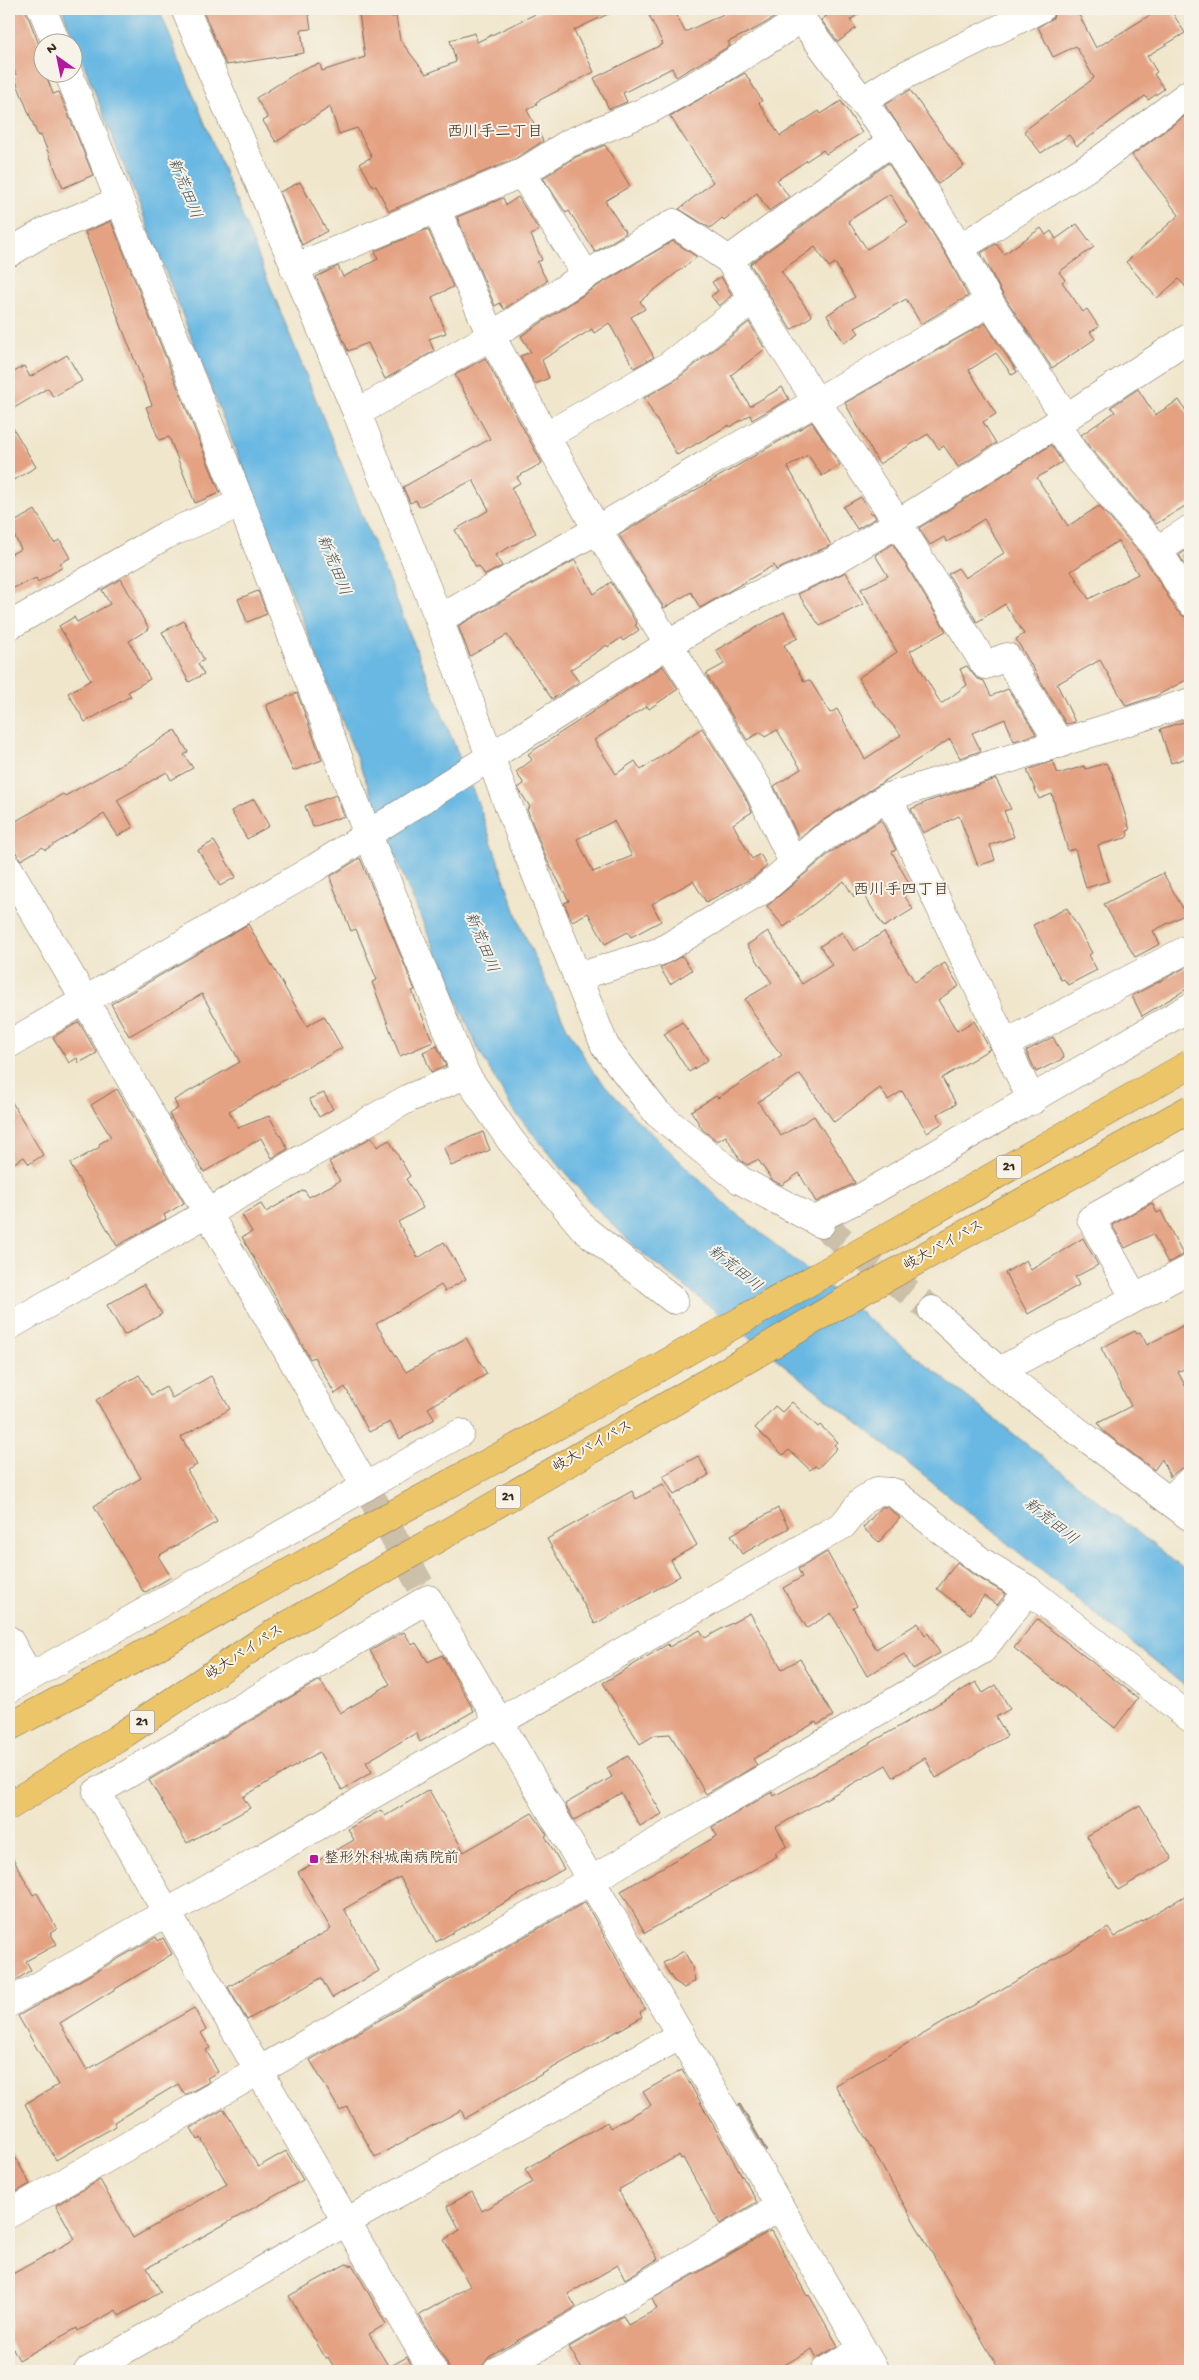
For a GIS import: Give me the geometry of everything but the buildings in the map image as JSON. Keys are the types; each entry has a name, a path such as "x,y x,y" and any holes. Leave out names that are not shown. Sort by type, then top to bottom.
{"highway":[{"name":"21","path":"9,1727 558,1425 1190,1064"},
{"name":"岐大バイパス","path":"9,1806 115,1740 282,1628 856,1295 1190,1109"}],"street":[{"path":"42,9 52,32"},
{"path":"185,9 357,413 439,619 481,762 578,977 605,1046 657,1113 740,1180 818,1222 1032,1101 1190,1007"},
{"path":"862,101 893,82 1040,9"},
{"path":"294,268 522,173 569,143 651,109 711,76 797,14 892,141 960,248 989,301 1061,421 1077,457 1158,550 1190,602"},
{"path":"72,82 373,832 466,1075 511,1141 584,1229 674,1300"},
{"path":"960,248 1101,159 1190,93"},
{"path":"729,260 892,141"},
{"path":"522,173 586,275"},
{"path":"9,253 44,232 119,200"},
{"path":"436,208 491,336 597,530 670,643 757,786 789,854 796,861"},
{"path":"357,413 491,336 586,275 674,223 729,260 816,401 898,523 985,664 1007,657 1060,744"},
{"path":"546,436 667,367 753,299"},
{"path":"439,619 597,530 816,401 965,317 989,301"},
{"path":"9,1044 373,832 670,643 740,603 834,561 898,523 1061,421 1190,337"},
{"path":"9,626 166,535 240,503"},
{"path":"1158,550 1190,529"},
{"path":"578,977 661,951 763,890 822,839 888,797 1190,702"},
{"path":"888,797 1032,1101"},
{"path":"9,869 366,1487"},
{"path":"1005,1044 1190,948"},
{"path":"9,1326 409,1098 466,1075"},
{"path":"1134,1298 1091,1219 1190,1164"},
{"path":"999,1371 1190,1269"},
{"path":"932,1310 999,1371 1180,1508 1190,1481"},
{"path":"9,1640 19,1683 460,1433"},
{"path":"9,2003 843,1525 862,1501 877,1491 893,1492 982,1562 1029,1590 1190,1718"},
{"path":"9,2214 590,1880 982,1650 1029,1590"},
{"path":"433,2371 97,1792 428,1599 869,2361 825,2371"},
{"path":"88,2371 346,2222 681,2035"},
{"path":"497,2371 780,2207"}],"water":[{"name":"新荒田川","path":"62,9 159,9 481,811 520,925 567,1028 594,1073 634,1117 729,1208 1190,1574 1190,1690 636,1248 589,1201 513,1110 478,1049 408,888 82,60 82,32 71,32"}],"tunnel":[{"path":"821,1224 932,1310"},
{"path":"366,1487 428,1599"}],"place":[{"name":"整形外科城南病院前","path":"314,1859"}],"district":[{"name":"西川手二丁目","path":"495,133"},
{"name":"西川手四丁目","path":"901,891"}]}
